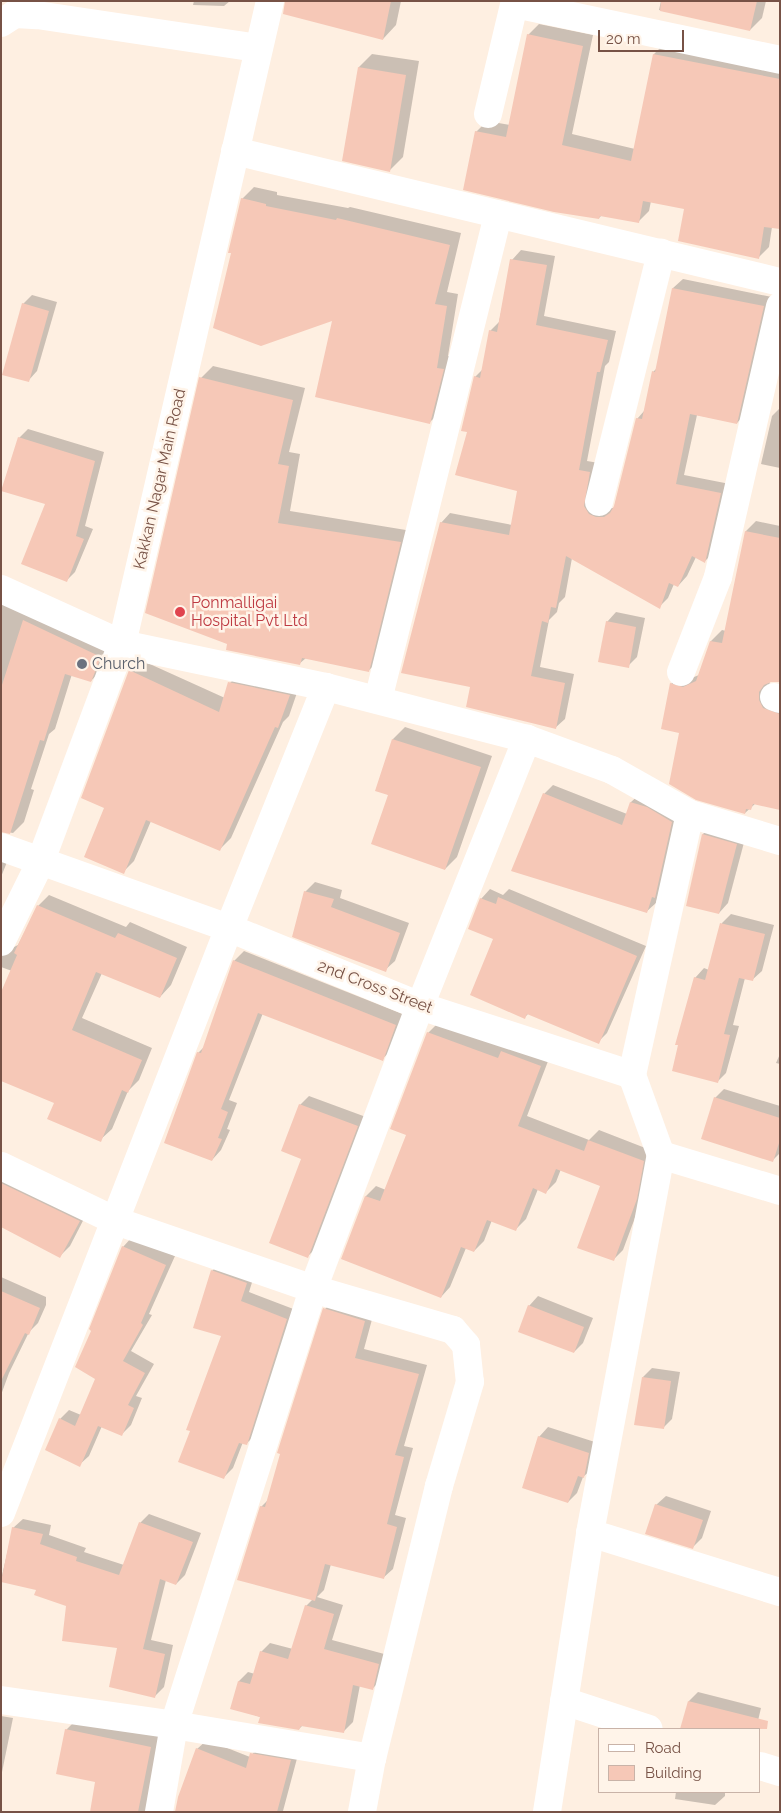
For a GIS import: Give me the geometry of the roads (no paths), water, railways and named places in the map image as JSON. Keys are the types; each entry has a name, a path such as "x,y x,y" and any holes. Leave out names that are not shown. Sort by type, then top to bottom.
{"street":[{"name":"Kakkan Nagar Main Road","path":"1,942 40,863 122,644 270,1"},
{"path":"488,114 515,3 780,60"},
{"path":"1,23 15,14 37,15 259,48"},
{"path":"235,151 780,282"},
{"path":"378,700 498,215"},
{"path":"598,502 661,253"},
{"path":"682,672 718,576 780,306"},
{"path":"1,590 122,644 326,687 527,739 612,770 690,814 780,841"},
{"path":"1,1513 229,928 326,687"},
{"path":"159,1812 174,1725 313,1289 420,1006 527,739"},
{"path":"548,1812 590,1533 661,1155 632,1074 690,814"},
{"name":"2nd Cross Street","path":"1,847 40,863 229,928 420,1006 632,1074"},
{"path":"661,1155 780,1191"},
{"path":"1,1166 116,1221 313,1289 453,1330 466,1345 470,1382 439,1486 372,1758 362,1812"},
{"path":"590,1533 780,1592"},
{"path":"1,1700 174,1725 372,1758"},
{"path":"564,1701 646,1728"},
{"path":"761,1766 780,1772"}],"place":[{"name":"Ponmalligai Hospital Pvt Ltd","path":"180,612"},
{"name":"Church","path":"82,664"}]}
